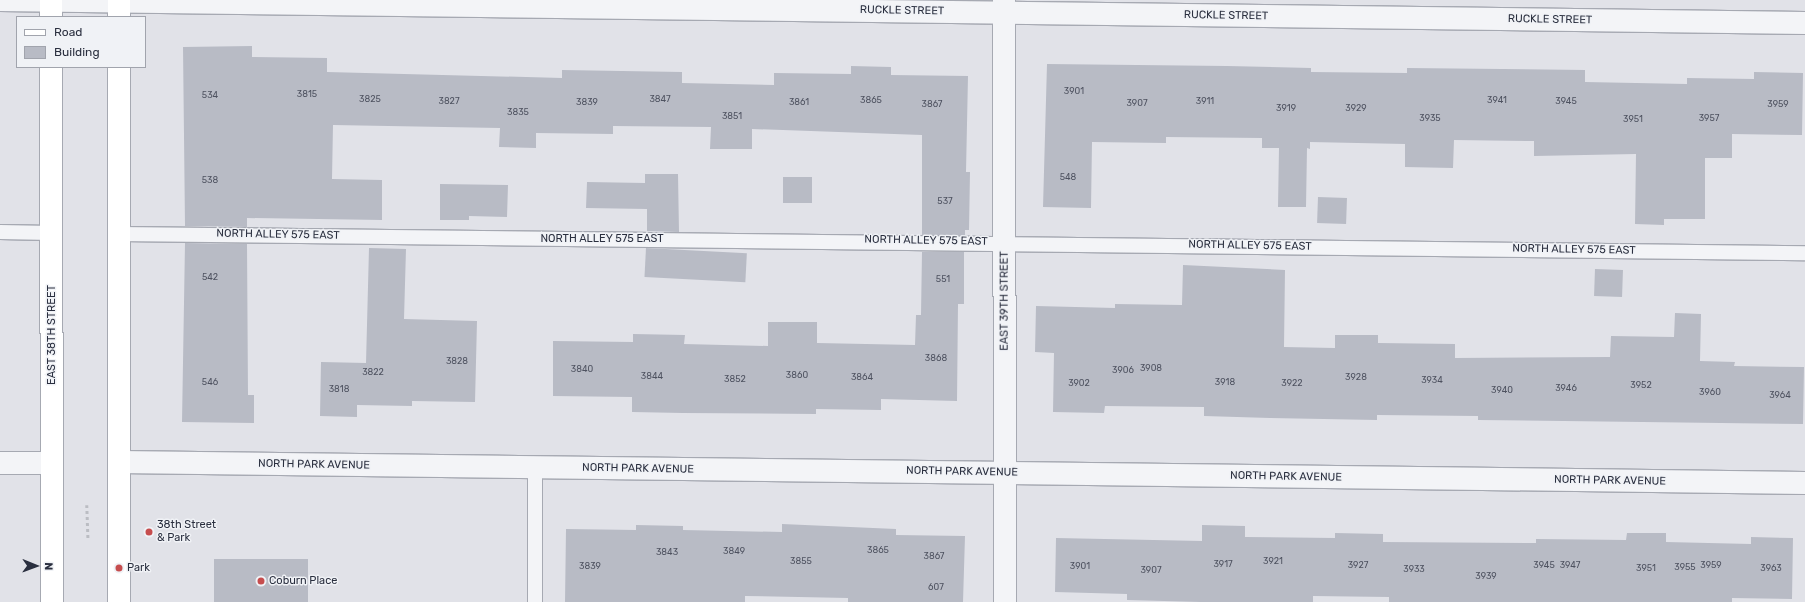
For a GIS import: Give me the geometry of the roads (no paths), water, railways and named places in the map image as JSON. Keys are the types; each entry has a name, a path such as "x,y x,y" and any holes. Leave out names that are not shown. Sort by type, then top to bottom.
{"main road":[{"name":"EAST 38TH STREET","path":"51,68 52,602"},
{"path":"119,68 119,602"}],"street":[{"name":"RUCKLE STREET","path":"0,0 50,6 333,3 1004,7 1805,23"},
{"name":"EAST 39TH STREET","path":"1004,7 1005,602"},
{"path":"0,462 52,463"},
{"name":"NORTH PARK AVENUE","path":"119,462 1805,483"}],"lane":[{"path":"0,232 51,233"},
{"name":"NORTH ALLEY 575 EAST","path":"119,234 1004,242 1805,253"},
{"path":"535,468 535,602"}],"place":[{"name":"38th Street & Park","path":"149,532"},
{"name":"Park","path":"119,568"},
{"name":"Coburn Place","path":"261,581"}]}
